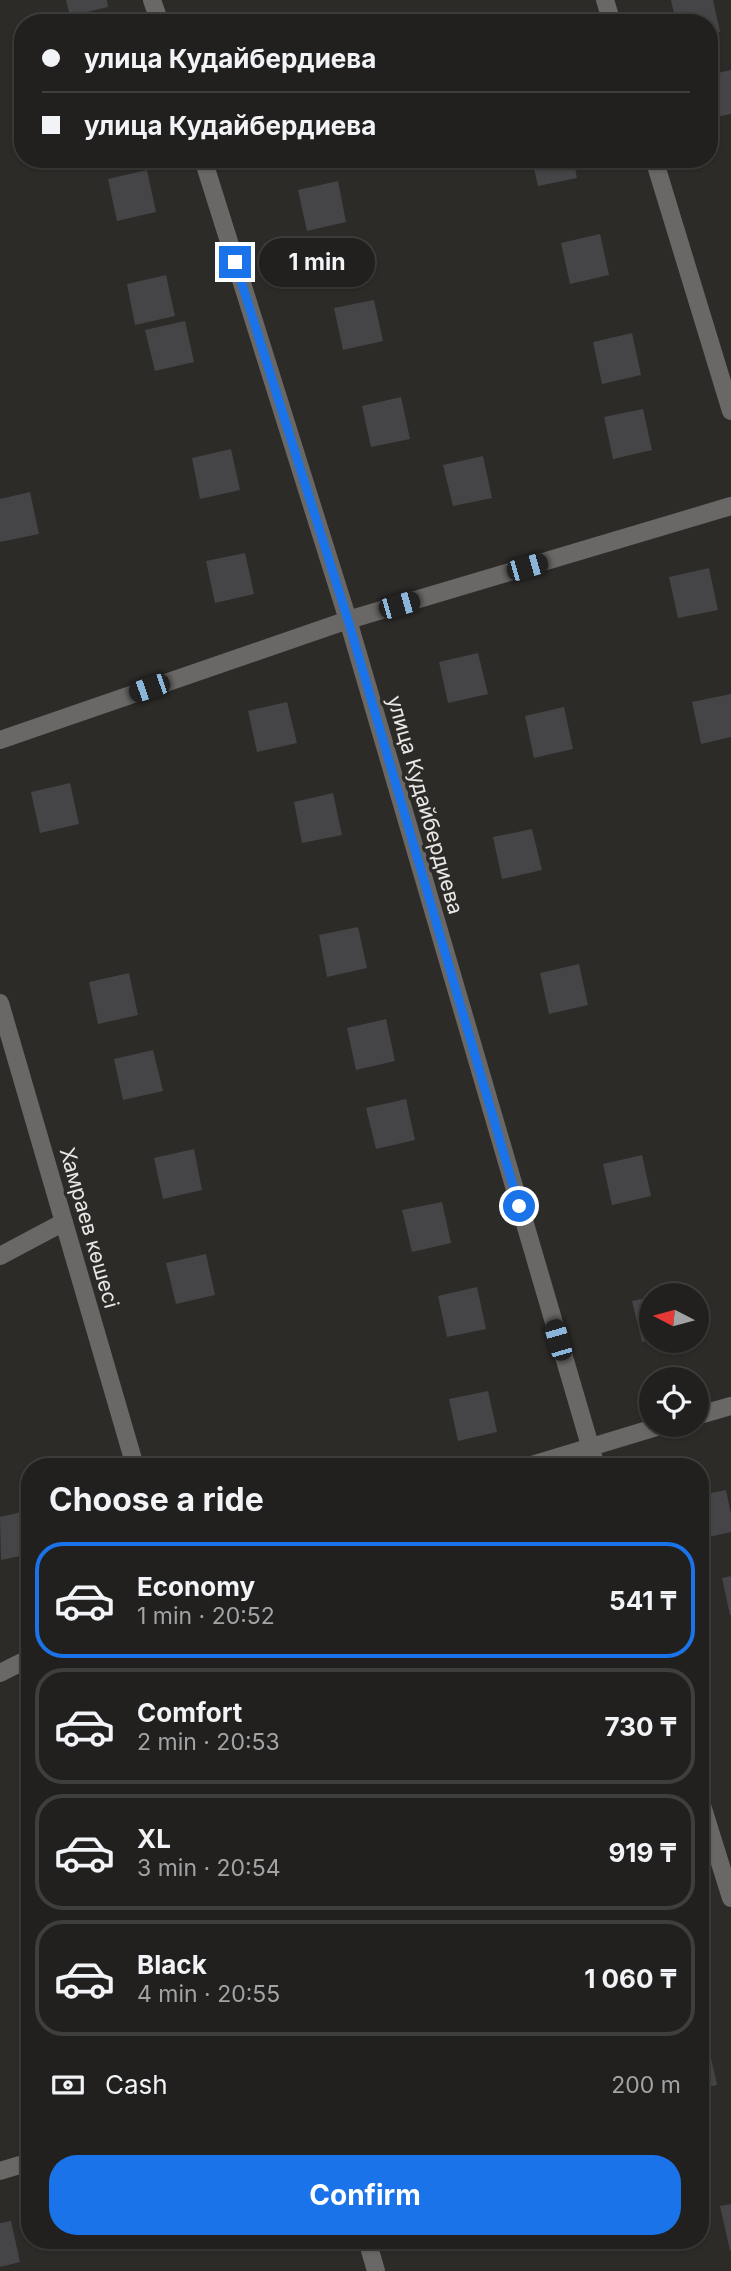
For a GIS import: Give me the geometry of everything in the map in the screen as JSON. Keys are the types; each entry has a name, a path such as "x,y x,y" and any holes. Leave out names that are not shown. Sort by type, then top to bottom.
{"street":[{"name":"улица Кудайбердиева","path":"206,168 348,620 593,1458"},
{"path":"657,168 731,411"},
{"path":"0,740 348,620 731,506"},
{"name":"Хамраев көшесі","path":"1,1008 133,1458"},
{"path":"0,1256 64,1222"},
{"path":"709,1412 731,1406"},
{"path":"552,1458 639,1432"},
{"path":"0,1673 21,1662"},
{"path":"709,1828 731,1898"},
{"path":"0,2171 21,2165"},
{"path":"370,2249 376,2271"}],"building":[{"path":"66,0 107,0 108,7 70,14"},
{"path":"671,0 713,0 716,14 674,14"},
{"path":"731,70 731,114 718,117 718,73"},
{"path":"534,168 575,168 577,178 538,186"},
{"path":"147,170 156,212 117,221 108,179"},
{"path":"338,181 346,222 307,231 298,190"},
{"path":"600,234 609,275 570,284 561,243"},
{"path":"166,275 175,316 135,325 127,284"},
{"path":"374,300 383,341 343,350 334,308"},
{"path":"185,321 194,362 155,371 145,330"},
{"path":"632,333 641,375 602,384 593,342"},
{"path":"401,397 410,439 371,447 362,406"},
{"path":"643,409 652,450 613,459 604,417"},
{"path":"231,449 240,490 200,499 192,458"},
{"path":"483,456 492,498 453,506 443,465"},
{"path":"30,492 39,534 0,542 0,499"},
{"path":"245,553 254,594 215,603 206,561"},
{"path":"709,568 718,610 678,618 669,577"},
{"path":"478,653 488,694 448,703 439,662"},
{"path":"731,694 731,737 701,744 692,702"},
{"path":"287,702 297,743 257,752 248,711"},
{"path":"564,707 573,749 534,758 525,716"},
{"path":"70,783 79,824 40,833 31,792"},
{"path":"333,793 342,835 302,843 294,802"},
{"path":"532,829 542,870 502,879 493,837"},
{"path":"358,927 367,968 327,977 319,935"},
{"path":"579,964 588,1005 549,1014 540,973"},
{"path":"129,973 138,1015 98,1024 89,982"},
{"path":"386,1019 395,1061 356,1070 347,1028"},
{"path":"153,1050 163,1091 123,1100 114,1059"},
{"path":"406,1099 415,1140 376,1149 366,1108"},
{"path":"194,1149 202,1190 163,1199 154,1158"},
{"path":"642,1155 651,1196 612,1205 603,1164"},
{"path":"442,1202 451,1243 412,1252 402,1210"},
{"path":"206,1254 215,1295 176,1304 166,1263"},
{"path":"477,1287 486,1329 447,1337 438,1296"},
{"path":"639,1300 639,1330 632,1301"},
{"path":"488,1391 497,1432 458,1441 449,1399"},
{"path":"726,1490 731,1514 731,1532 709,1537 709,1493"},
{"path":"21,1512 21,1556 1,1560 0,1517"},
{"path":"731,1576 731,1615 730,1615 722,1578"},
{"path":"709,2049 717,2085 709,2087"},
{"path":"731,2204 731,2250 730,2251 720,2206"},
{"path":"11,2221 20,2262 0,2267 0,2223"}],"route":[{"path":"235,262 348,620 519,1206"}]}
